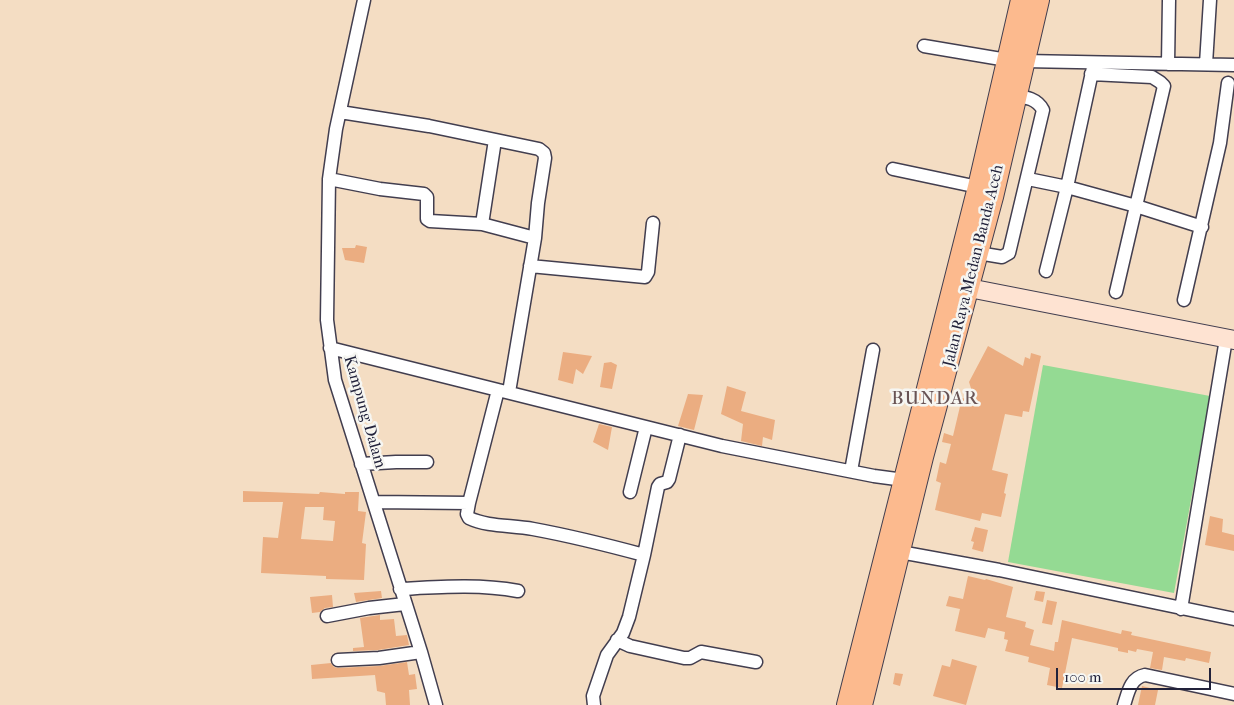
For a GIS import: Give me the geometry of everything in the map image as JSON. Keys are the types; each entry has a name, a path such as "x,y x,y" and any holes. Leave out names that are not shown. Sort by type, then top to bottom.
{"highway":[{"name":"Jalan Raya Medan Banda Aceh","path":"847,705 904,480 942,359 969,288 978,253 1015,61 1021,0"},
{"name":"Jalan Raya Medan Banda Aceh","path":"1015,61 1038,0"},
{"name":"Jalan Raya Medan Banda Aceh","path":"862,705 900,552 978,187 1008,94"}],"main road":[{"path":"969,288 1230,339"}],"street":[{"name":"Kampung Dalam","path":"364,0 333,146 329,179 326,320 335,380 436,705"},
{"path":"1168,64 1169,0"},
{"path":"1206,64 1210,0"},
{"path":"924,46 1015,61 1093,68 1152,77 1164,86 1116,292"},
{"path":"1093,68 1168,64 1234,65"},
{"path":"1046,271 1067,187 1093,68"},
{"path":"1184,300 1220,143 1228,83"},
{"path":"978,253 1002,257 1009,252 1028,179 1042,110 1034,100 1008,94"},
{"path":"340,112 429,126 540,150 544,153 535,238 504,391 470,503 468,516 474,520 531,528 582,539 644,556"},
{"path":"482,224 495,140"},
{"path":"893,169 978,187"},
{"path":"329,179 380,189 422,194 427,197 428,220 482,224 535,238"},
{"path":"1028,179 1067,187 1136,206 1202,227"},
{"path":"530,266 645,277 648,272 654,223"},
{"path":"1181,609 1230,339"},
{"path":"330,348 722,446 904,480"},
{"path":"851,471 873,350"},
{"path":"630,492 646,427"},
{"path":"594,705 592,699 607,655 616,640 623,633 629,616 658,487 669,480 680,436"},
{"path":"361,464 428,462"},
{"path":"374,502 470,503"},
{"path":"900,552 999,570 1234,619"},
{"path":"400,589 457,586 518,590"},
{"path":"327,616 369,608 405,604"},
{"path":"616,640 630,646 684,658 690,658 701,652 756,662"},
{"path":"338,660 367,659 421,652"},
{"path":"1124,705 1133,682 1136,678 1144,675 1234,694"}],"green space":[{"path":"1043,365 1210,396 1174,593 1008,562"}],"building":[{"path":"356,245 367,247 364,263 345,260 342,248 355,248"},
{"path":"988,346 1023,366 1025,357 1030,359 1031,353 1041,356 1029,412 1023,411 1022,417 1005,414 992,470 1008,474 1001,517 982,513 980,521 935,510 941,483 936,481 940,462 946,464 951,444 942,442 944,433 953,436 962,398 975,401 969,382"},
{"path":"563,352 592,356 583,374 576,369 573,384 558,380"},
{"path":"611,362 617,365 612,389 600,387 604,363"},
{"path":"727,386 746,392 741,411 775,420 772,440 763,437 762,446 741,441 743,424 721,414"},
{"path":"688,394 703,395 694,430 678,426"},
{"path":"599,424 612,427 608,450 593,442"},
{"path":"243,491 319,494 320,492 345,494 345,492 359,492 358,511 366,512 362,543 366,544 364,580 326,579 326,576 261,573 263,537 278,538 283,502 243,502","holes":["305,507 324,507 323,520 335,521 333,541 301,539"]},
{"path":"1210,516 1223,519 1222,532 1234,535 1234,551 1205,545"},
{"path":"975,527 988,530 983,552 972,549 974,542 971,541"},
{"path":"968,576 1013,587 1006,617 1026,622 1025,627 1034,630 1030,645 1054,651 1055,642 1058,642 1062,620 1121,634 1122,630 1132,632 1131,635 1211,652 1209,663 1186,658 1185,661 1164,657 1162,670 1150,668 1153,652 1137,649 1136,652 1128,650 1128,653 1118,651 1118,648 1072,638 1062,688 1047,685 1050,668 1028,662 1029,657 1005,651 1008,640 1004,639 1005,632 988,628 985,638 955,631 960,609 946,606 949,596 963,599"},
{"path":"381,591 382,598 356,602 354,593"},
{"path":"1036,591 1045,592 1043,602 1034,600"},
{"path":"332,595 333,607 312,613 310,597"},
{"path":"1047,600 1057,602 1052,625 1042,623"},
{"path":"380,615 380,620 394,619 396,636 407,635 409,645 378,650 353,651 353,648 364,647 360,618"},
{"path":"952,659 977,666 966,705 933,696 942,665 950,667"},
{"path":"407,662 409,675 415,674 417,689 409,690 410,705 386,705 385,693 377,691 375,675 312,679 311,665 331,663 334,667 338,668 379,666"},
{"path":"895,673 903,674 900,686 893,684"},
{"path":"1142,686 1158,690 1155,705 1138,705"}],"district":[{"name":"BUNDAR","path":"935,399"}]}
